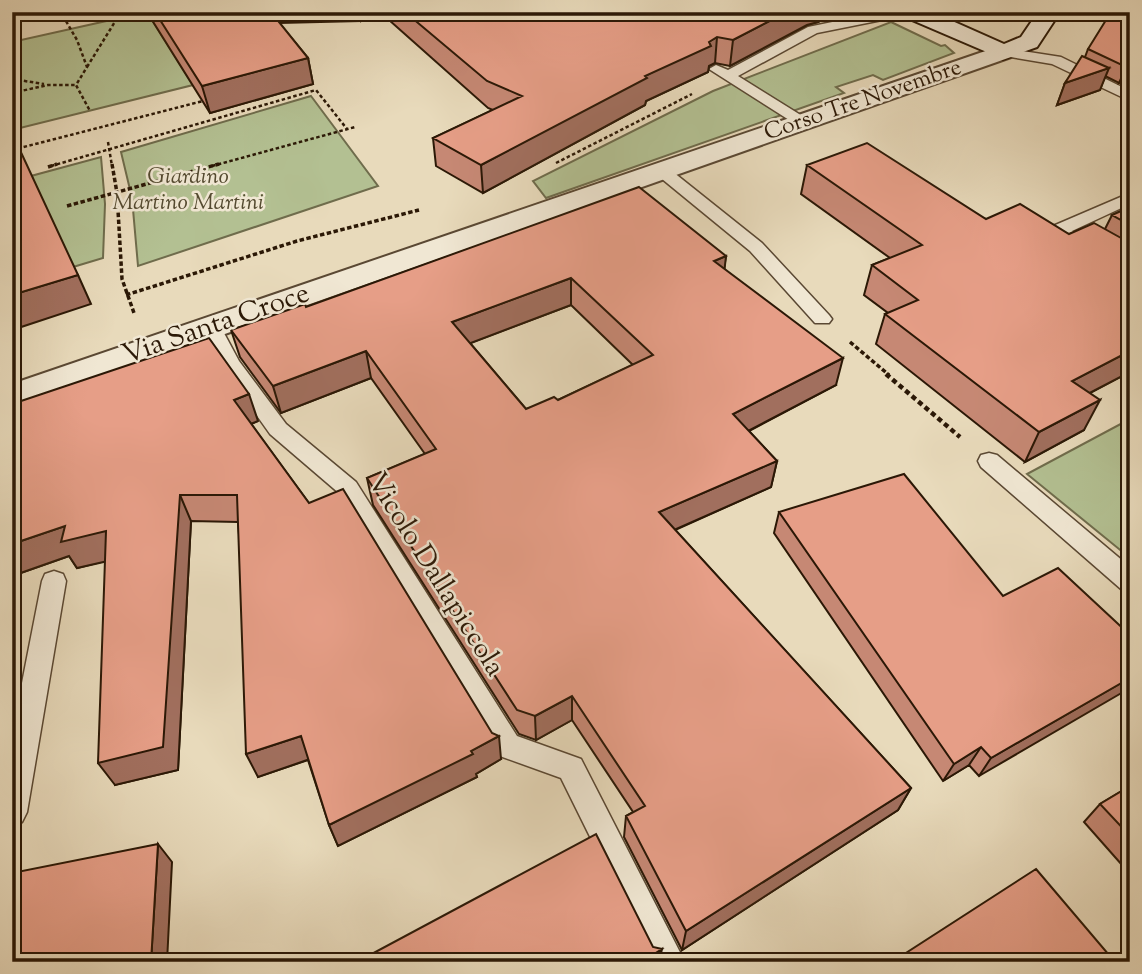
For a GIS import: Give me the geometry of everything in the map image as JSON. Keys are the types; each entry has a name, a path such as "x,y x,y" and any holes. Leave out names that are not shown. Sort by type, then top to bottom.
{"street":[{"path":"913,12 1003,52"},
{"name":"Corso Tre Novembre","path":"421,255 1029,42 1049,12"},
{"name":"Via Santa Croce","path":"12,397 421,255"}],"lane":[{"path":"802,122 722,72 813,30 902,12"},
{"path":"1003,52 1056,60 1130,97"},
{"path":"662,171 756,247 822,319"},
{"path":"1130,198 1059,230 1130,273"},
{"name":"Vicolo Dallapiccola","path":"211,326 230,363 278,429 348,488 507,746 571,768 669,962"},
{"path":"989,461 1130,582"},
{"path":"12,812 54,581"}],"path":[{"path":"60,12 78,36 87,67"},
{"path":"76,85 121,12"},
{"path":"12,79 48,85 76,85"},
{"path":"12,93 48,85"},
{"path":"76,85 90,111"},
{"path":"48,167 316,90 347,129"},
{"path":"12,150 203,101"},
{"path":"67,206 355,127"},
{"path":"108,142 117,193 122,279 126,295 297,242 388,216 427,208"},
{"path":"822,319 989,461"}],"green space":[{"path":"147,12 193,85 12,130 12,42"},
{"path":"891,22 941,46 945,45 954,53 883,80 873,75 836,87 844,93 546,198 533,181 713,91"},
{"name":"Giardino Martino Martini","path":"311,96 378,186 138,266 132,198 121,152"},
{"path":"101,157 105,204 103,258 73,267 31,176"},
{"path":"1130,419 1130,558 1027,474"}],"building":[{"path":"155,12 271,12 308,58 202,86"},
{"path":"405,12 787,12 733,40 717,37 709,42 711,46 645,76 647,78 481,165 433,138 522,96 487,81"},
{"path":"1111,12 1130,12 1130,65 1126,67 1088,49"},
{"path":"1082,56 1109,68 1065,83"},
{"path":"12,133 78,275 12,295"},
{"path":"867,143 986,219 1020,204 1069,234 1094,223 1130,243 1130,351 1072,381 1100,400 1039,432 885,314 918,300 872,265 922,245 807,165"},
{"path":"639,187 726,256 714,261 843,358 733,414 777,461 659,512 911,788 686,931 626,816 645,806 572,696 535,716 517,710 367,478 436,449 366,351 273,386 231,330 305,304 306,307","holes":["571,278 653,355 558,400 554,397 526,409 452,322"]},
{"path":"1130,207 1130,225 1112,215"},
{"path":"209,338 249,394 234,400 309,503 343,489 492,733 499,736 471,751 473,754 329,825 301,736 246,754 237,495 180,495 163,747 98,763 106,531 61,542 65,526 12,544 12,404"},
{"path":"904,474 1003,596 1058,568 1130,635 1130,678 991,758 981,747 954,764 779,512"},
{"path":"1130,786 1130,836 1100,804"},
{"path":"596,834 653,947 662,949 654,954 658,962 368,962 366,957"},
{"path":"158,844 151,962 12,962 12,873"},
{"path":"1036,869 1115,962 892,962"}]}
